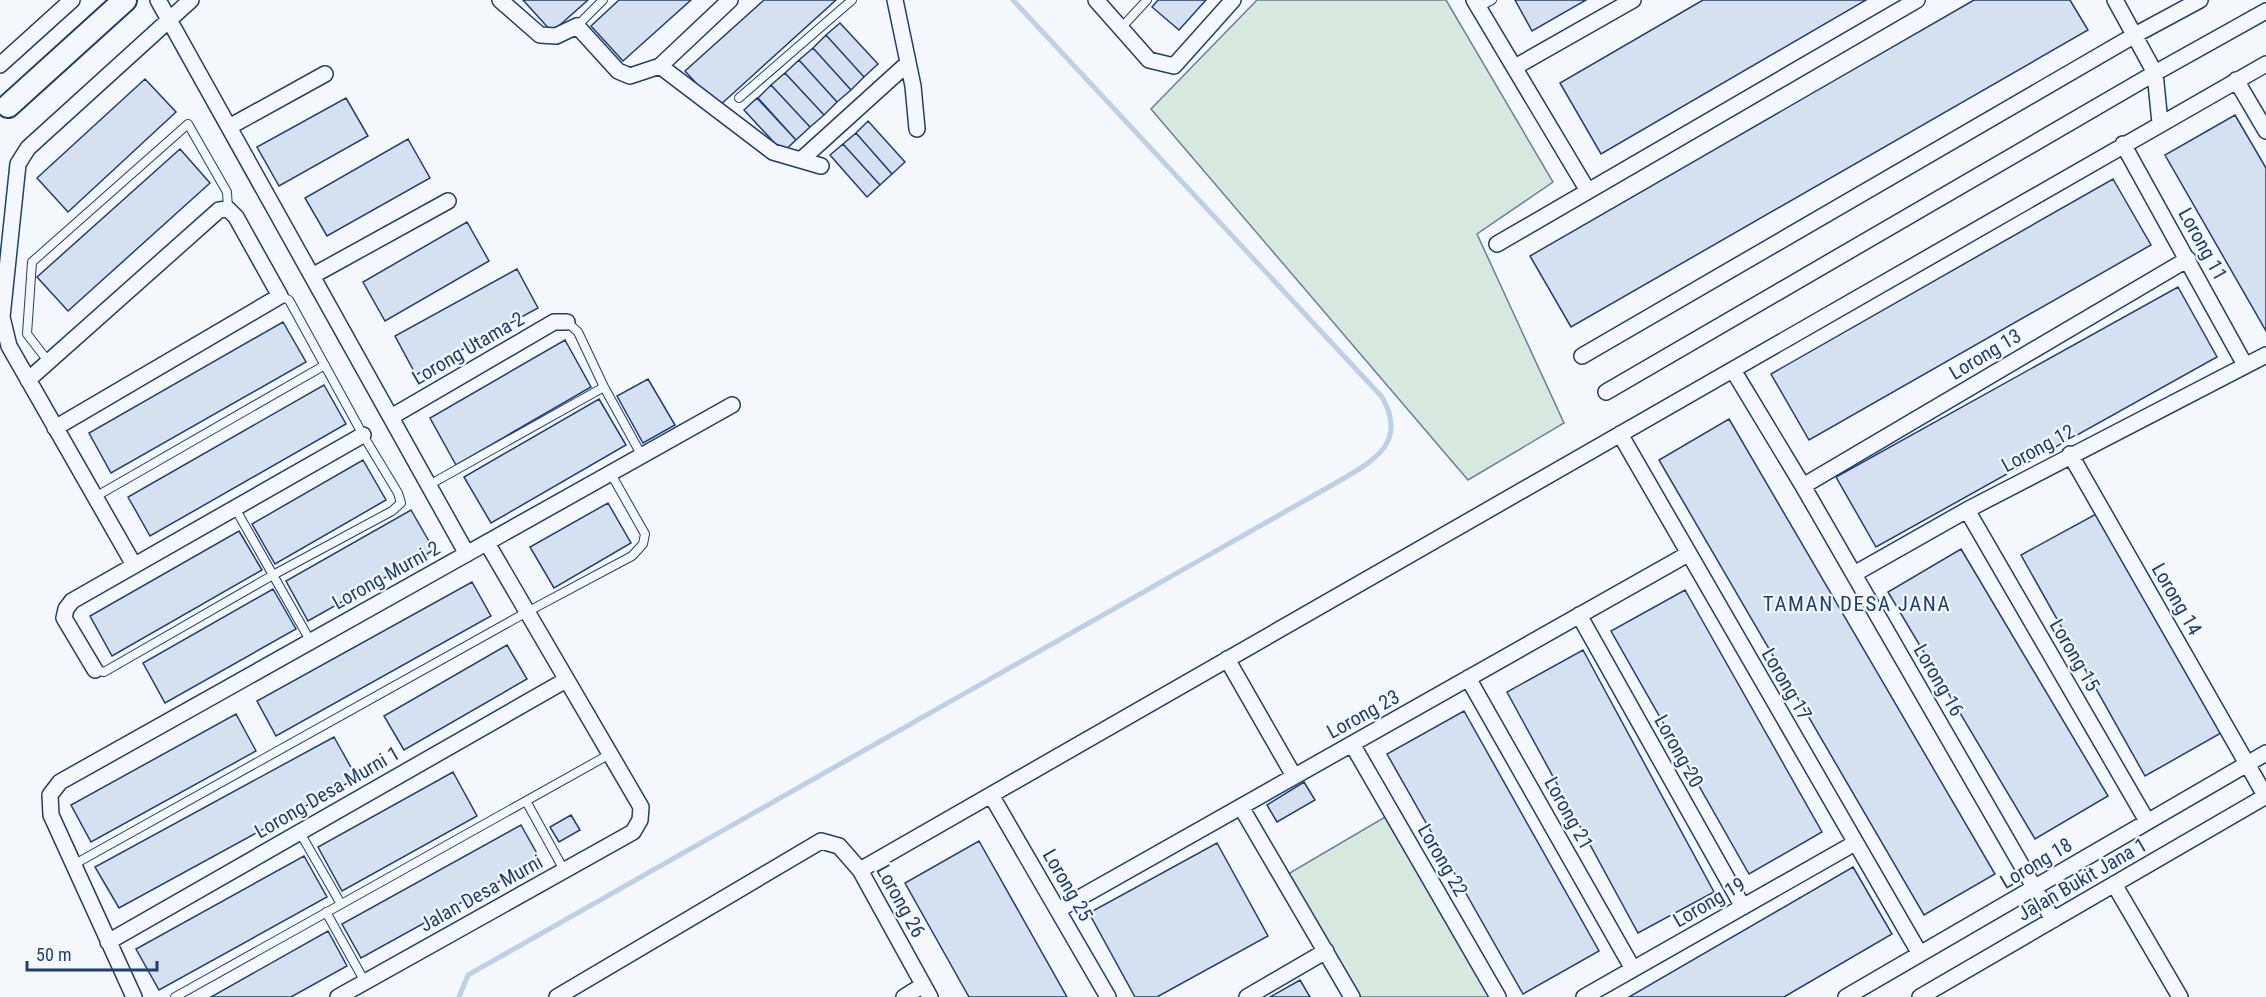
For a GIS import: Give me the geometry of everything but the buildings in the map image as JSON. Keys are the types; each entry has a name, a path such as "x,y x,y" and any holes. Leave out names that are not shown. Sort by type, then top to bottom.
{"street":[{"path":"0,65 72,0"},
{"path":"4,101 125,0"},
{"path":"158,0 467,554"},
{"path":"134,565 9,346 2,317 18,164 28,147 190,0"},
{"path":"500,0 540,35 556,36 577,26 618,71 630,76 660,66 730,0"},
{"path":"895,0 913,86 917,129"},
{"path":"1096,0 1149,60 1174,66 1233,0"},
{"path":"1515,67 1633,0"},
{"path":"1497,244 1917,0"},
{"path":"2115,0 2155,72 2160,123"},
{"path":"1582,357 2135,35 2200,0"},
{"path":"1482,2 1515,67 1588,191"},
{"path":"1606,392 2155,72 2266,11"},
{"path":"802,159 908,63"},
{"path":"860,870 2266,63"},
{"path":"660,66 773,152 821,166"},
{"path":"229,127 325,74"},
{"path":"2236,80 2266,131"},
{"name":"Lorong 11","path":"2123,144 2245,365"},
{"path":"312,276 448,201"},
{"path":"28,380 219,210 228,209 236,217 280,296 56,428"},
{"name":"Lorong 13","path":"1803,486 2188,259"},
{"name":"Lorong Utama 2","path":"391,417 555,322 567,322"},
{"name":"Lorong 12","path":"1854,574 2070,454 2266,354"},
{"name":"Lorong 16","path":"1733,370 1803,486 2053,920"},
{"name":"Lorong Murni 2","path":"74,865 51,815 50,795 60,782 732,405"},
{"name":"Lorong 17","path":"1620,434 1920,954"},
{"path":"95,670 64,618 66,609 72,601 363,435"},
{"name":"Lorong 14","path":"2070,454 2266,797"},
{"name":"Lorong 15","path":"1967,510 2147,821"},
{"path":"487,543 610,754"},
{"name":"Lorong 23","path":"1058,910 1688,554"},
{"name":"Lorong 20","path":"1579,615 1743,907"},
{"path":"1227,659 1294,776"},
{"name":"Lorong 21","path":"1468,678 1633,969"},
{"name":"Lorong Desa Murni 1","path":"108,942 566,680"},
{"name":"Lorong 22","path":"1352,744 1498,997"},
{"name":"Lorong 18","path":"1846,997 2266,753"},
{"name":"Jalan Desa Murni","path":"338,997 633,832 640,820 641,807 610,754"},
{"name":"Lorong 25","path":"991,795 1108,997"},
{"name":"Jalan Bukit Jana 1","path":"1920,997 2266,797"},
{"path":"1241,807 1352,997"},
{"name":"Lorong 26","path":"557,997 821,841 839,846 860,870 927,991"},
{"name":"Lorong 19","path":"1584,997 1855,843"},
{"path":"74,865 134,997"},
{"path":"2114,884 2180,997"},
{"path":"1246,997 1326,951"},
{"path":"904,997 927,991"}],"lane":[{"path":"577,26 603,0"},
{"path":"739,98 852,0"},
{"path":"1121,28 1147,0"},
{"path":"48,362 27,334 32,262 188,124 227,192 228,209"},
{"path":"95,670 104,672 273,575 392,512 401,503 398,493 363,435 289,300 280,296"},
{"path":"567,322 578,332 604,387 642,456"},
{"path":"95,497 325,365"},
{"path":"429,485 604,387"},
{"path":"74,865 527,612 632,556 643,544 645,534 610,474"},
{"path":"235,508 311,642"},
{"path":"175,997 610,754"},
{"path":"526,801 564,870"},
{"path":"300,831 341,904"},
{"path":"326,912 365,982"}],"shaded area":[{"path":"1257,0 1446,0 1553,182 1477,234 1564,423 1468,480 1151,109"},
{"path":"1385,817 1490,997 1360,997 1288,874"}],"waterway":[{"path":"459,997 468,975 1341,480 1376,456 1390,437 1389,412 1382,397 1013,0"}],"district":[{"name":"TAMAN DESA JANA","path":"1857,604"}]}
